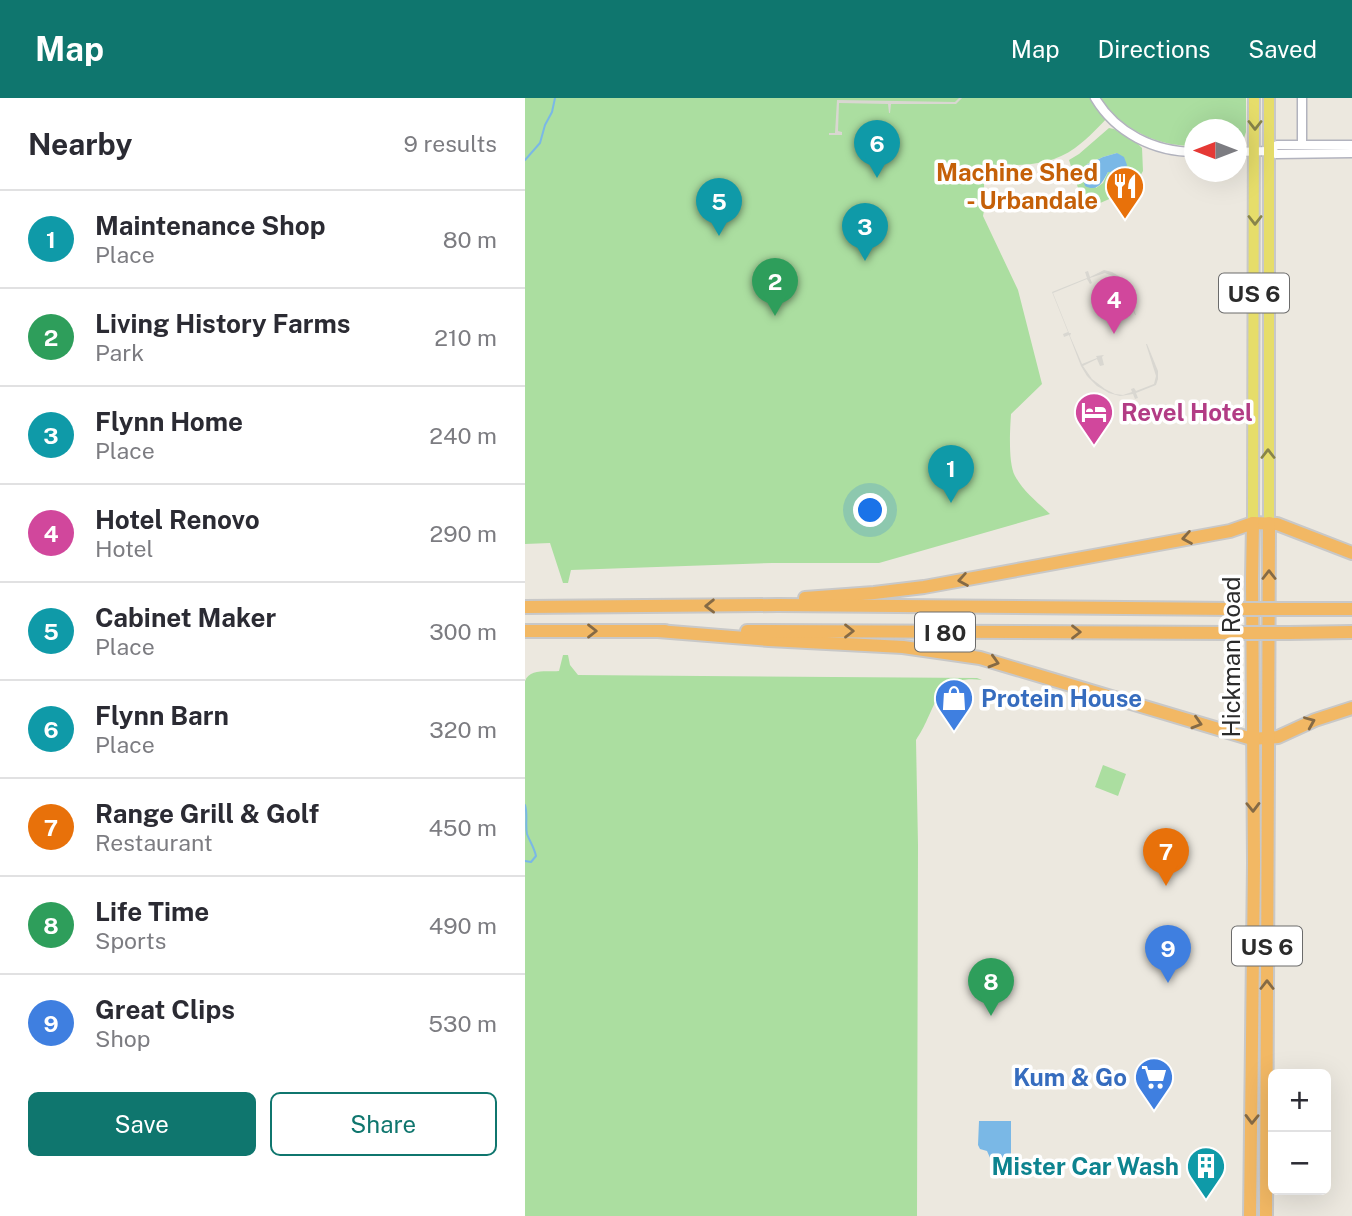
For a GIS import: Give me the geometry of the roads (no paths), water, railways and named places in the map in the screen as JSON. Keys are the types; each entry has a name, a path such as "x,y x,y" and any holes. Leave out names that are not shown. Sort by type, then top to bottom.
{"highway":[{"path":"778,605 806,598 924,587 1230,531 1254,523 1277,523 1352,553"},
{"name":"Hickman Road","path":"1250,1216 1254,523"},
{"name":"Hickman Road","path":"1266,1216 1269,523"},
{"name":"I 80","path":"525,607 778,605 1352,609"},
{"name":"I 80","path":"525,631 1352,632"},
{"path":"658,631 930,649 980,658 1252,739 1278,737 1315,720 1352,708"},
{"path":"1251,1202 1256,1216"}],"main road":[{"name":"Hickman Road","path":"1254,98 1254,523"},
{"name":"Hickman Road","path":"1269,98 1269,523"}],"street":[{"path":"1095,98 1112,120 1139,139 1184,151"},
{"path":"1302,98 1302,145"},
{"path":"1268,151 1277,145 1352,145"},
{"path":"1247,152 1352,153"}],"water":[{"path":"1117,153 1124,157 1127,165 1124,169 1108,172 1097,187 1085,186 1082,176 1086,165"},
{"path":"979,1121 1011,1121 1011,1160 991,1160 987,1151 980,1149"}],"waterway":[{"path":"525,160 540,143 555,98"},
{"path":"525,805 527,834 536,856 531,862 525,861"}],"place":[{"name":"Flynn Barn","path":"877,178"},
{"name":"Machine Shed - Urbandale","path":"1125,220"},
{"name":"Cabinet Maker","path":"719,236"},
{"name":"Flynn Home","path":"865,261"},
{"name":"Living History Farms","path":"775,316"},
{"name":"Hotel Renovo","path":"1114,334"},
{"name":"Revel Hotel","path":"1094,446"},
{"name":"Maintenance Shop","path":"951,503"},
{"name":"Protein House","path":"954,732"},
{"name":"Range Grill & Golf","path":"1166,886"},
{"name":"Great Clips","path":"1168,983"},
{"name":"Life Time","path":"991,1016"},
{"name":"Kum & Go","path":"1154,1111"},
{"name":"Mister Car Wash","path":"1206,1200"}]}
